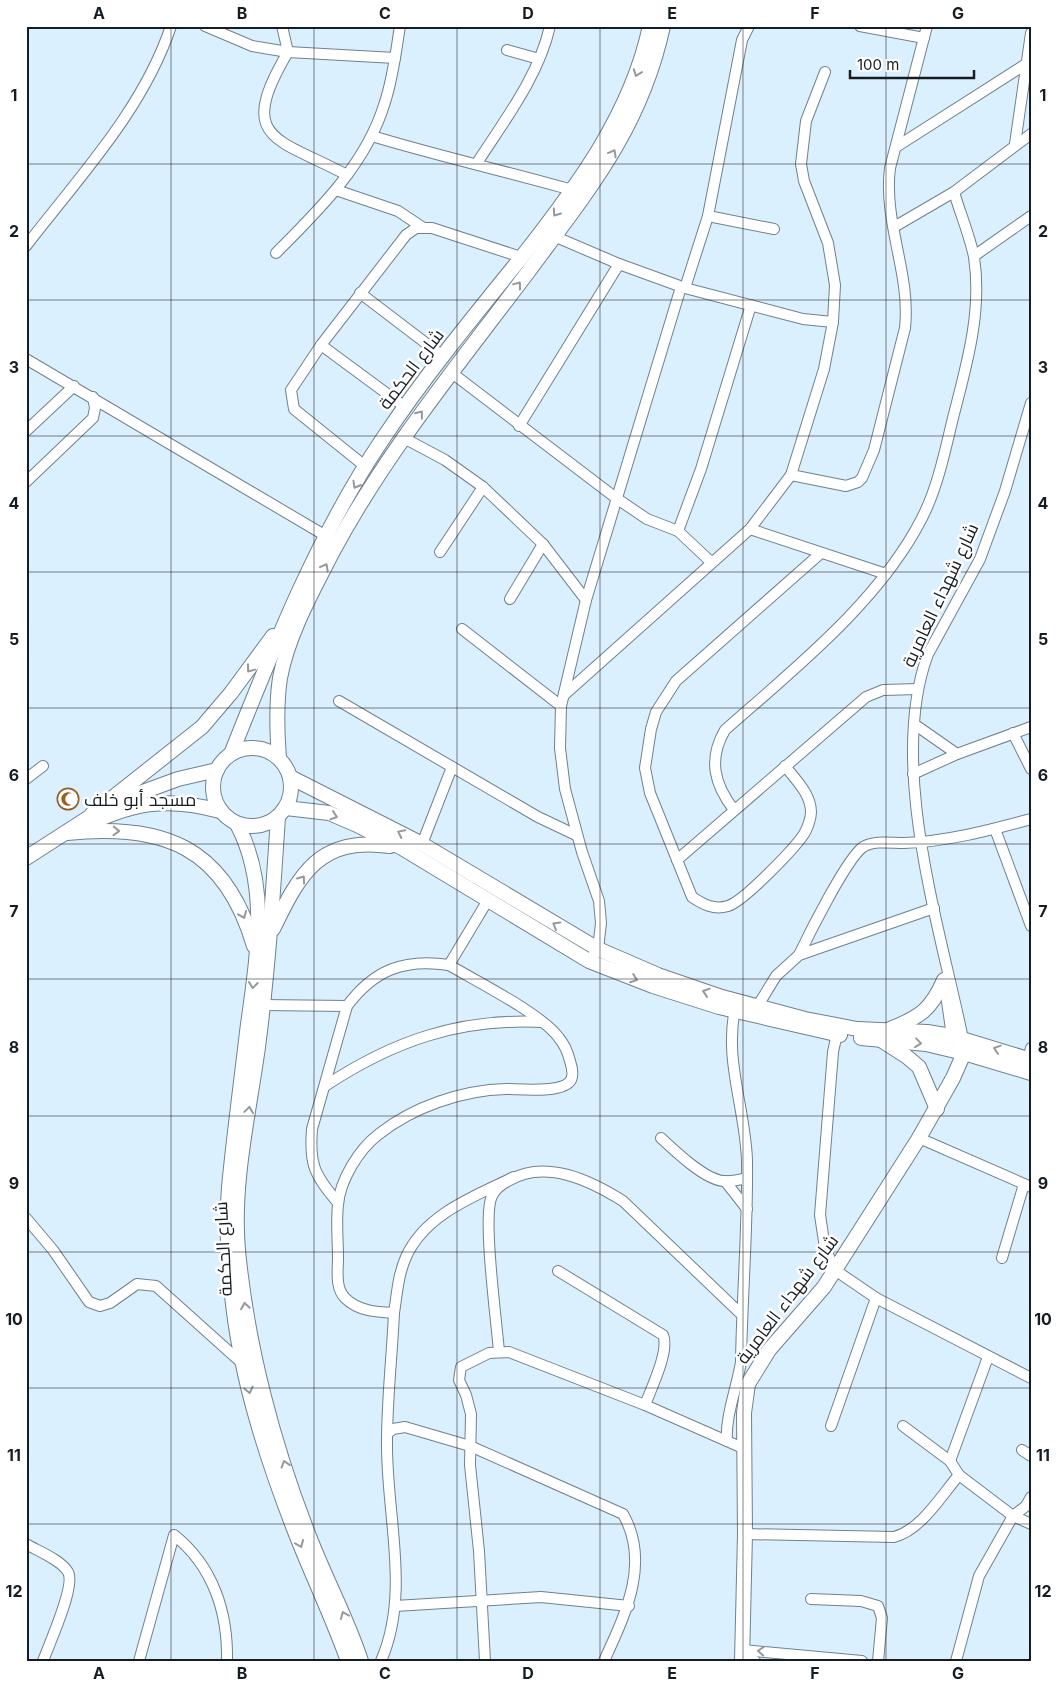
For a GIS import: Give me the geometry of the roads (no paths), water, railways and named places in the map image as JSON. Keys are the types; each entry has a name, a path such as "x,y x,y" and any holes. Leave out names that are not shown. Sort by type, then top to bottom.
{"street":[{"path":"26,246 130,110 156,66 171,26"},
{"path":"205,26 247,45 288,52 394,58"},
{"path":"282,26 288,52 276,73 264,104 266,126 270,133 282,142 347,175"},
{"path":"276,253 336,190 372,136 386,102 400,26"},
{"path":"477,163 515,104 539,59 550,26"},
{"name":"شارع الحكمة","path":"231,754 287,614 326,536 366,467 405,406 592,164 623,106 641,61 650,26"},
{"name":"شارع الحكمة","path":"279,758 278,695 280,676 304,610 341,537 365,494 402,437 556,237 604,170 636,110 654,63 663,26"},
{"path":"589,961 598,949 601,923 599,901 576,835 568,805 561,765 561,706 586,600 616,498 683,287 708,216 742,40 749,26"},
{"path":"860,26 924,38"},
{"path":"791,475 846,486 853,485 862,478 874,450 905,328 906,312 905,285 888,184 927,26"},
{"path":"1015,144 1031,33"},
{"path":"506,50 539,59"},
{"path":"896,147 1026,64"},
{"path":"564,695 750,529 791,475 824,369 833,322 835,285 828,243 804,181 801,164 806,121 825,72"},
{"path":"894,227 954,192 1015,144 1031,134"},
{"path":"372,136 429,153 477,163 572,190"},
{"path":"336,190 398,211 422,227"},
{"path":"734,810 720,789 714,764 718,742 725,730 851,614 886,574 922,518 945,449 975,326 976,288 974,256 954,192"},
{"path":"708,216 774,229"},
{"path":"974,256 1031,216"},
{"path":"366,467 294,409 291,390 321,345 406,235 413,229 422,227 436,229 521,257"},
{"path":"556,237 619,264 683,287 803,319 833,322"},
{"path":"519,426 619,264"},
{"path":"360,294 444,357"},
{"path":"678,531 701,469 751,305"},
{"path":"321,345 405,406"},
{"path":"26,359 326,536"},
{"path":"452,373 519,426 616,498 647,519 678,531 711,562"},
{"path":"26,431 74,386"},
{"path":"26,482 93,418 95,408 93,397"},
{"name":"شارع شهداء العامرية","path":"745,1658 746,1395 754,1372 768,1350 811,1303 835,1270 936,1109 953,1078 959,1052 922,843 913,774 914,724 918,689 928,654 980,559 994,525 1031,403"},
{"path":"402,437 445,460 483,487 543,544 586,600"},
{"path":"440,552 483,487"},
{"path":"750,529 886,574"},
{"path":"510,599 543,544"},
{"path":"785,766 806,795 811,813 804,834 748,894 730,906 708,907 692,897 658,816 645,768 651,729 656,712 676,681 821,553"},
{"path":"26,858 92,814 202,727 232,693 287,614"},
{"path":"462,629 561,706"},
{"path":"677,860 866,697 883,690 918,689"},
{"path":"340,702 538,817 576,835"},
{"path":"914,724 957,754"},
{"path":"913,774 957,754 1031,727"},
{"path":"1013,733 1031,769"},
{"path":"54,840 106,816 141,804 175,803 220,811 237,824 259,826 282,812 292,792 290,777 279,758 266,751 252,748 231,754 217,770 212,791 220,811"},
{"path":"26,779 43,766"},
{"path":"422,844 452,767"},
{"path":"92,814 133,794 196,774 217,770"},
{"path":"290,777 422,844 598,949 736,1006"},
{"path":"282,812 329,813 342,818 402,848 589,961 653,986 837,1030 883,1035 957,1037 1030,1060"},
{"name":"شارع الحكمة","path":"282,812 262,1005 238,1188 238,1247 245,1307 263,1389 298,1506 361,1661"},
{"path":"755,1011 776,976 799,955 814,924 858,851 874,843 922,843 995,829 1031,819"},
{"name":"شارع الحكمة","path":"237,824 251,855 258,901 257,956 228,1202 232,1297 250,1397 279,1486 348,1661"},
{"path":"995,829 1031,926"},
{"path":"67,834 107,830 146,834 172,840 201,858 233,893 246,921 257,956"},
{"path":"270,936 301,879 319,860 330,852 341,847 362,844 402,848"},
{"path":"449,965 488,900"},
{"path":"799,955 934,908"},
{"name":"شارع شهداء العامرية","path":"943,955 944,980 957,1037"},
{"path":"338,1203 318,1179 313,1165 310,1148 312,1128 346,1006 362,986 382,973 405,965 427,961 449,965 543,1022 559,1036 567,1051 572,1069 571,1079 565,1086 552,1089 501,1089 446,1099 398,1121 378,1134 362,1151 348,1175 338,1203 338,1282 343,1296 358,1308 394,1313"},
{"path":"883,1035 922,1014 937,996 944,980"},
{"path":"262,1005 346,1006"},
{"path":"727,1441 726,1423 737,1386 741,1362 747,1208 745,1135 733,1074 736,1006"},
{"path":"324,1086 354,1066 383,1052 443,1030 480,1023 512,1020 543,1022"},
{"path":"837,1030 820,1215 825,1248 835,1270 876,1298 1031,1378"},
{"path":"883,1035 959,1052 1030,1060"},
{"path":"883,1035 919,1067 936,1109"},
{"path":"661,1138 702,1171 718,1180 746,1178"},
{"path":"919,1138 1027,1186 1002,1258"},
{"path":"381,1661 392,1633 395,1606 388,1433 394,1313 399,1275 406,1255 439,1216 514,1177 553,1171 577,1178 623,1201 742,1315"},
{"path":"499,1352 489,1239 489,1207 491,1196 499,1186 514,1177"},
{"path":"725,1181 747,1208"},
{"path":"26,1218 53,1250 89,1302 100,1306 110,1302 131,1286 143,1283 156,1286 244,1365"},
{"path":"558,1271 663,1335 665,1344 663,1355 645,1405"},
{"path":"831,1426 876,1298"},
{"path":"485,1661 479,1551 471,1486 471,1414 468,1400 459,1380 459,1370 468,1362 489,1353 509,1352 645,1405 745,1449"},
{"path":"950,1461 988,1357"},
{"path":"903,1426 950,1461 959,1475 1012,1516 1031,1524"},
{"path":"388,1433 394,1429 405,1427 470,1446 623,1514 632,1538 634,1588 629,1606 604,1661"},
{"path":"745,1534 894,1537 901,1535 917,1524 959,1475"},
{"path":"956,1661 978,1576 1012,1516 1026,1506 1031,1497"},
{"path":"139,1661 174,1535 195,1554 214,1584 222,1610 227,1661"},
{"path":"26,1544 62,1566 69,1576 70,1583 66,1598 43,1661"},
{"path":"395,1606 541,1596 629,1606"},
{"path":"811,1599 861,1601 878,1606 882,1618 878,1661"},
{"path":"745,1658 862,1661"}],"place":[{"name":"مسجد أبو خلف","path":"68,799"}]}
